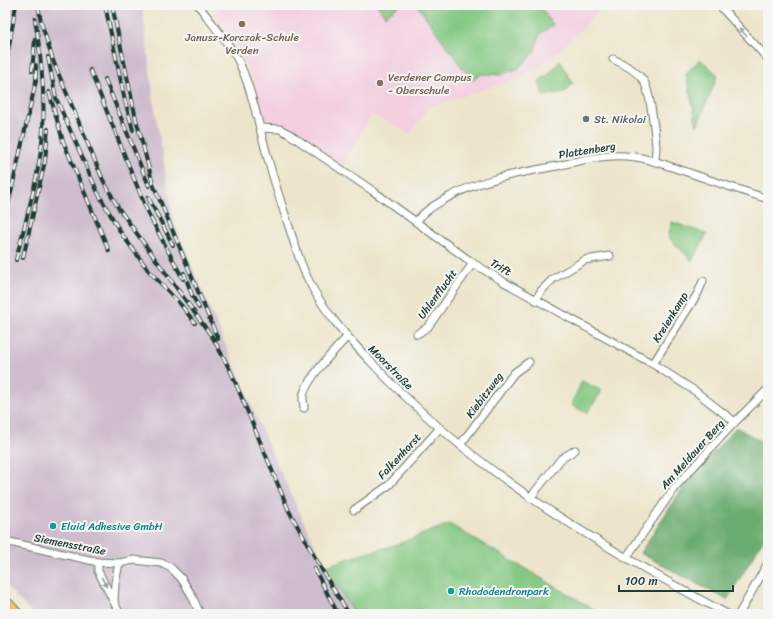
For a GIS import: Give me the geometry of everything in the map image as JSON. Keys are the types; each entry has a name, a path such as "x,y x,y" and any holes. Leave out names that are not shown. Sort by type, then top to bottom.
{"main road":[{"path":"5,600 18,614"}],"street":[{"name":"Moorstraße","path":"198,5 237,58 252,97 284,211 307,279 321,302 347,338 390,383 439,429 488,468 578,530 727,614"},
{"path":"719,5 768,59"},
{"path":"613,59 638,74 644,81 648,90 656,147 655,162"},
{"name":"Trift","path":"260,128 280,129 289,134 473,263 536,300 654,364 695,391 735,422"},
{"name":"Plattenberg","path":"416,222 438,203 464,189 517,173 604,157 626,156 655,162 768,199"},
{"path":"536,300 541,291 553,279 586,260 610,256"},
{"name":"Uhlenflucht","path":"417,334 428,327 473,263"},
{"name":"Kreienkamp","path":"654,364 704,282"},
{"path":"304,408 303,398 305,390 320,366 347,338"},
{"name":"Kiebitzweg","path":"460,446 514,373 529,362"},
{"name":"Am Meldauer Berg","path":"626,558 675,487 735,422 768,389"},
{"name":"Falkenhorst","path":"354,510 389,485 439,429"},
{"path":"530,498 561,459 576,450"},
{"name":"Siemensstraße","path":"5,541 98,562 119,563 134,560 161,563 171,568 181,578 191,594 200,614"},
{"path":"98,562 98,571 120,614"},
{"path":"114,601 115,583 119,563"},
{"path":"739,614 768,563"}],"shaded area":[{"path":"5,5 142,5 155,110 174,224 272,454 325,567 355,614 32,614 5,585"},
{"name":"Verdener Campus - Oberschule","path":"224,5 605,5 553,57 518,79 429,107 410,134 372,114 343,165 282,124 265,118 262,114 260,101 252,76 236,45 213,13"}],"green space":[{"path":"377,5 400,5 385,16"},
{"path":"417,5 539,5 553,25 540,34 534,52 519,68 500,75 481,74 472,81"},
{"path":"700,59 718,75 697,126 686,74"},
{"path":"560,61 573,84 565,92 543,96 539,81 549,74"},
{"path":"672,222 707,234 692,261 668,237"},
{"path":"582,381 602,391 587,413 571,405"},
{"path":"736,427 768,445 768,532 727,600 640,553 684,486"},
{"name":"Rhododendronpark","path":"449,524 602,614 355,614 325,567 340,561 398,544"}],"railway":[{"path":"5,70 16,5"},
{"path":"38,5 41,22 54,63 103,180 119,209 213,338 231,372 289,511 326,577 349,614"},
{"path":"105,5 125,101 133,130"},
{"path":"112,5 136,119 153,184 218,339"},
{"path":"16,260 36,178 42,144 42,74 35,19"},
{"path":"32,71 35,39"},
{"path":"48,57 56,98 98,193 121,233 149,271 181,305 195,323"},
{"path":"5,219 36,81 36,65"},
{"path":"90,70 148,213 183,279"},
{"path":"105,79 149,186"},
{"path":"49,92 63,141 109,251"},
{"path":"23,258 45,161 48,129"},
{"path":"148,197 173,245"},
{"path":"184,273 192,295 199,308"},
{"path":"314,568 338,614"}],"place":[{"name":"Janusz-Korczak-Schule Verden","path":"242,24"},
{"name":"Verdener Campus - Oberschule","path":"380,83"},
{"name":"St. Nikolai","path":"586,119"},
{"name":"Eluid Adhesive GmbH","path":"53,526"},
{"name":"Rhododendronpark","path":"451,591"}]}
